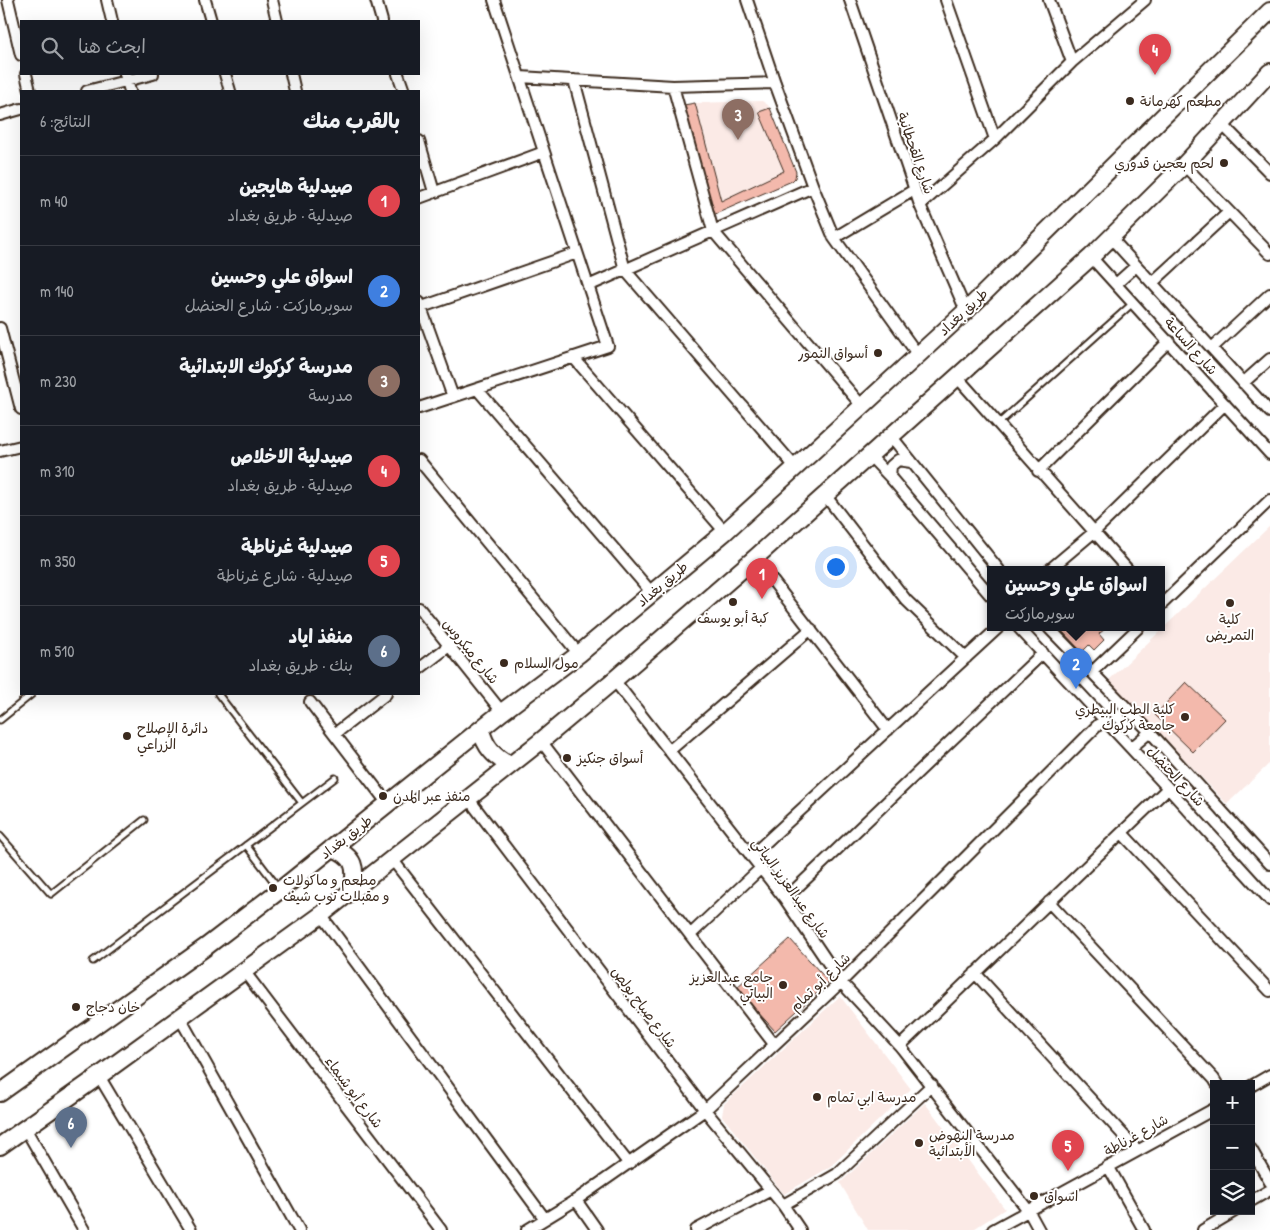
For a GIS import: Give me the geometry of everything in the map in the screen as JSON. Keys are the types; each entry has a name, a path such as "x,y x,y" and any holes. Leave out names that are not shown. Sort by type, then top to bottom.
{"main road":[{"name":"طريق بغداد","path":"0,1093 207,946 280,890 502,712 579,654 725,532 966,311 1270,10"},
{"path":"0,1146 321,915 541,741 614,680 755,558 1091,257 1184,165 1270,72"},
{"path":"481,730 483,739 494,755 510,765"},
{"path":"332,848 343,852 354,866 355,877 352,890"}],"street":[{"path":"8,0 20,51"},
{"path":"107,0 112,20"},
{"path":"206,0 211,20"},
{"path":"272,0 277,20"},
{"path":"376,0 382,20"},
{"path":"420,408 608,346 494,0"},
{"path":"747,0 813,187 834,238 918,355"},
{"name":"شارع القحطانية","path":"850,0 914,190 966,311"},
{"path":"946,0 995,139"},
{"path":"1049,0 1072,62"},
{"path":"920,205 995,139 1072,62 1145,0"},
{"path":"26,75 30,90"},
{"path":"90,90 126,77 143,75"},
{"path":"225,75 230,90"},
{"path":"291,75 295,90"},
{"path":"398,75 404,90"},
{"path":"520,76 674,86 775,83"},
{"path":"126,77 130,90"},
{"path":"574,80 625,270 796,468"},
{"path":"674,86 713,231 862,406"},
{"path":"0,115 20,109"},
{"path":"1222,124 1270,174"},
{"path":"420,144 434,192"},
{"path":"420,198 544,152"},
{"path":"1184,165 1270,254"},
{"path":"588,286 813,187"},
{"path":"834,238 914,190"},
{"path":"1152,283 1229,212"},
{"name":"شارع الساعة","path":"1111,238 1270,412"},
{"path":"420,306 578,253"},
{"name":"شارع الساعة","path":"1091,257 1270,454"},
{"path":"1116,284 1136,266"},
{"path":"1212,348 1270,294"},
{"path":"420,309 453,397"},
{"path":"0,328 20,406"},
{"path":"1038,471 1169,341"},
{"path":"573,357 725,532"},
{"path":"1243,382 1270,359"},
{"path":"957,377 1038,471 1124,566"},
{"path":"477,389 652,593"},
{"path":"1054,566 1094,532 1225,404"},
{"path":"891,436 996,566"},
{"path":"0,451 20,446"},
{"path":"870,456 987,591"},
{"path":"890,477 891,466 898,460 911,462"},
{"path":"420,461 579,654"},
{"path":"825,495 906,600 966,658"},
{"path":"1165,601 1270,500"},
{"path":"755,558 888,730"},
{"name":"شارع ميكروس","path":"420,609 502,712"},
{"path":"669,751 811,629"},
{"path":"752,856 995,631"},
{"name":"شارع الحنضل","path":"1022,631 1270,900"},
{"name":"شارع الحنضل","path":"1052,631 1150,732 1270,864"},
{"path":"1092,672 1135,631"},
{"path":"420,668 449,646"},
{"path":"785,899 1043,653"},
{"name":"شارع عبدالعزيز البياتي","path":"614,680 785,899 841,982 900,1046 932,1085 1028,1210 1039,1230"},
{"path":"336,733 385,695"},
{"path":"310,702 336,733 388,804"},
{"name":"شارع أبو تمام","path":"527,1230 576,1200 705,1110 841,982 1104,719"},
{"path":"1131,748 1150,732"},
{"path":"541,741 774,1044"},
{"path":"900,1046 1168,788"},
{"name":"شارع صباح بولص","path":"468,798 705,1110 783,1205 800,1230"},
{"path":"1122,833 1270,991"},
{"path":"392,859 629,1164"},
{"path":"690,935 761,868"},
{"path":"1049,902 1208,1072 1213,1080"},
{"path":"321,915 545,1219"},
{"name":"شارع أبو شيماء","path":"244,971 441,1230"},
{"path":"975,974 1137,1150"},
{"path":"180,1018 299,1230"},
{"path":"1255,1084 1270,1075"},
{"path":"99,1076 190,1230"},
{"path":"783,1205 837,1174 932,1085"},
{"name":"شارع غرناطة","path":"992,1230 1210,1111"},
{"path":"25,1128 84,1230"},
{"path":"1255,1156 1270,1182"},
{"path":"1108,1166 1144,1230"},
{"path":"697,1230 771,1190"},
{"path":"1255,1199 1270,1190"},
{"path":"576,1200 597,1230"},
{"path":"1203,1230 1228,1215"}],"lane":[{"path":"998,424 1134,303"},
{"path":"0,720 31,695"},
{"path":"219,695 302,803"},
{"path":"93,961 336,778"},
{"path":"0,836 51,894 144,820"},
{"path":"246,845 280,890"}],"shaded area":[{"path":"762,101 768,105 796,176 792,181 713,215 684,105"},
{"name":"كلية التمريض","path":"1270,526 1270,763 1227,804 1109,680 1160,631 1165,631 1165,626"},
{"name":"مدرسة ابي تمام","path":"840,996 911,1089 830,1167 784,1194 722,1116 724,1104"},
{"name":"مدرسة النهوض الأبتدائية","path":"925,1103 1005,1209 972,1230 868,1230 840,1183"}],"building":[{"path":"695,103 721,201 784,171 759,112 770,108 796,172 795,178 792,181 713,215 684,105"},
{"path":"1062,631 1102,631 1099,634 1104,640 1094,650 1089,645 1082,652"},
{"path":"1186,682 1225,719 1193,752 1155,715"},
{"name":"جامع عبدالعزيز البياتي","path":"790,939 829,982 775,1031 736,988"}],"place":[{"name":"صيدلية الاخلاص","path":"1155,75"},
{"name":"مطعم كهرمانة","path":"1130,101"},
{"name":"مدرسة كركوك الابتدائية","path":"738,140"},
{"name":"لحم بعجين قدوري","path":"1224,163"},
{"name":"أسواق النمور","path":"878,353"},
{"name":"صيدلية هايجين","path":"762,599"},
{"name":"كبة أبو يوسف","path":"733,602"},
{"name":"كلية التمريض","path":"1230,603"},
{"name":"مول السلام","path":"504,663"},
{"name":"اسواق علي وحسين","path":"1076,689"},
{"name":"كلية الطب البيطري جامعة كركوك","path":"1185,717"},
{"name":"دائرة الإصلاح الزراعي","path":"127,736"},
{"name":"أسواق جنكيز","path":"567,758"},
{"name":"منفذ عبر المدن","path":"383,796"},
{"name":"مطعم و ماكولات و مقبلات توب شيف","path":"273,888"},
{"name":"جامع عبدالعزيز البياتي","path":"783,985"},
{"name":"خان دجاج","path":"76,1007"},
{"name":"مدرسة ابي تمام","path":"817,1097"},
{"name":"مدرسة النهوض الأبتدائية","path":"919,1143"},
{"name":"منفذ اياد","path":"71,1148"},
{"name":"صيدلية غرناطة","path":"1068,1171"},
{"name":"اسواق","path":"1034,1196"}]}
